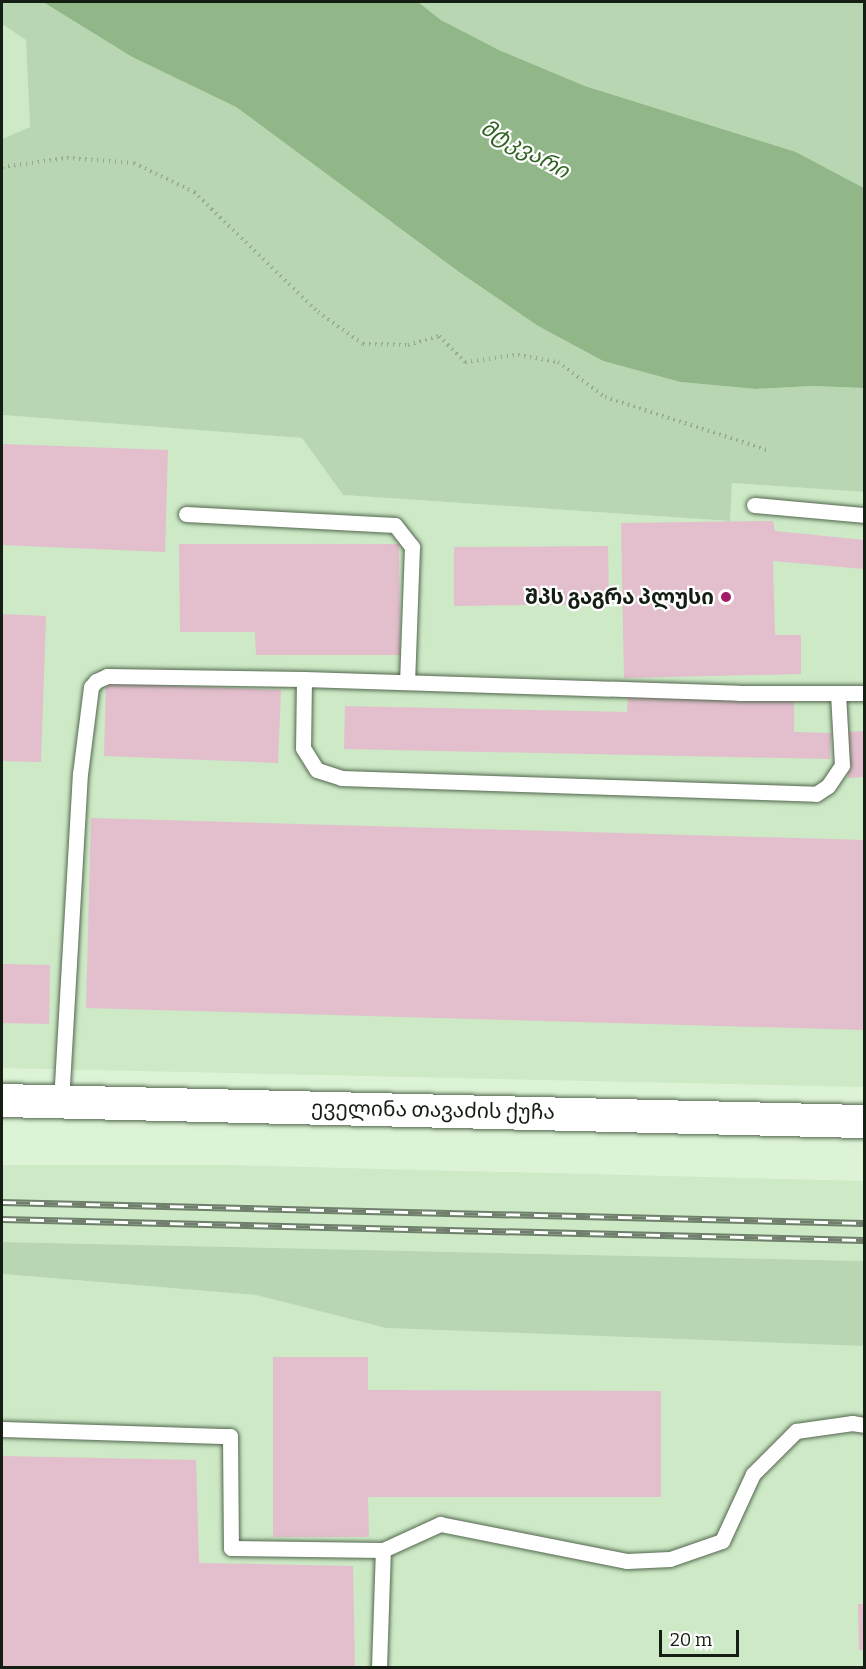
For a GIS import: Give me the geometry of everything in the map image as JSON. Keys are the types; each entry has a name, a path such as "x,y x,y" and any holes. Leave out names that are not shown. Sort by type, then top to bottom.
{"main road":[{"name":"ეველინა თავაძის ქუჩა","path":"2,1100 864,1120"}],"lane":[{"path":"754,505 864,515"},
{"path":"186,514 395,525 412,547 407,681"},
{"path":"61,1102 80,774 91,687 96,681 107,676 304,679 739,693 864,693"},
{"path":"304,679 303,748 317,770 341,778 816,794 828,786 842,765 838,693"},
{"path":"2,1429 230,1436 231,1548 383,1550 440,1524 627,1561 670,1559 722,1541 753,1474 796,1431 852,1423 864,1425"},
{"path":"379,1668 383,1550"}],"path":[{"path":"2,167 67,158 134,163 194,192 318,312 363,344 408,345 439,336 465,362 518,355 558,362 604,397 770,451"}],"shaded area":[{"path":"2,2 43,2 132,57 236,107 459,272 538,326 603,361 680,382 756,389 811,386 864,388 864,492 732,483 730,521 343,495 302,438 2,415 2,139 30,127 26,40 2,24"},
{"path":"418,2 864,2 864,188 796,152 585,86 499,50 441,20"},
{"path":"2,24 26,40 30,127 2,139"},
{"path":"2,415 302,438 343,495 730,521 732,483 864,492 864,1087 2,1068"},
{"path":"2,1165 223,1165 864,1181 864,1261 2,1242"},
{"path":"2,1242 864,1261 864,1346 386,1328 256,1295 2,1274"},
{"path":"2,1274 256,1295 386,1328 864,1346 864,1667 2,1667"}],"water":[{"name":"მტკვარი","path":"43,2 418,2 441,20 499,50 585,86 796,152 864,188 864,388 811,386 756,389 680,382 603,361 538,326 459,272 236,107 132,57"}],"building":[{"path":"2,444 168,450 165,552 2,545"},
{"path":"773,521 775,531 864,540 864,569 773,561 775,635 801,635 801,674 624,678 621,523"},
{"path":"179,544 399,544 400,655 256,655 255,632 180,632"},
{"path":"608,546 609,604 454,606 454,547"},
{"path":"2,614 46,616 41,762 2,761"},
{"path":"106,683 281,690 278,763 104,756"},
{"path":"628,694 794,698 794,732 831,733 830,759 344,749 345,706 627,712"},
{"path":"864,731 864,777 848,778 846,732"},
{"path":"91,818 864,840 864,1030 86,1008"},
{"path":"2,964 50,965 49,1024 2,1023"},
{"path":"273,1357 368,1357 368,1390 661,1391 661,1497 368,1497 369,1537 273,1537"},
{"path":"2,1456 196,1460 199,1563 353,1566 355,1668 2,1668"},
{"path":"858,1604 864,1604 864,1650 859,1650"}],"railway":[{"path":"2,1202 864,1223"},
{"path":"2,1219 864,1240"}],"place":[{"name":"შპს გაგრა პლუსი","path":"726,597"}]}
